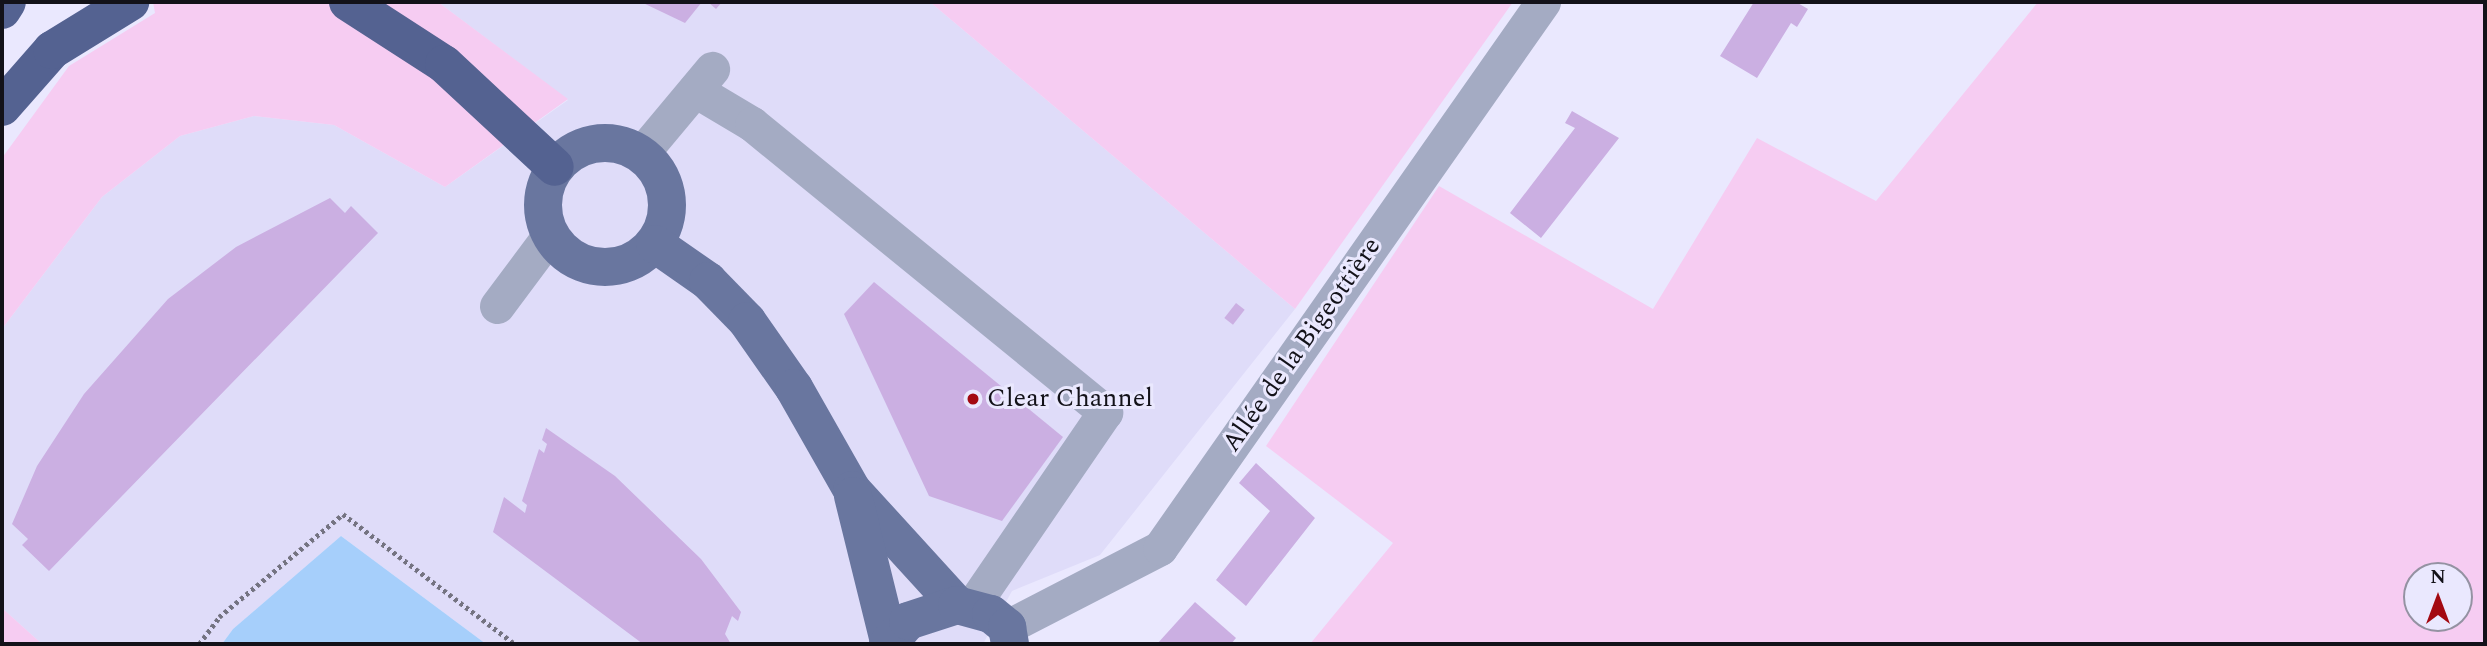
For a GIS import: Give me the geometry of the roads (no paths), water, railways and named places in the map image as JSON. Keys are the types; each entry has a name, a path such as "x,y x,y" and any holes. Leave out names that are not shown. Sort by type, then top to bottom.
{"highway":[{"path":"2,9 7,2"},
{"path":"2,107 52,50 130,2"},
{"path":"348,2 444,64 555,167"}],"main road":[{"path":"614,144 641,154 660,177 668,206 665,226 655,244 640,258 600,268 580,263 550,235 543,201 555,167 586,146 614,144"},
{"path":"655,244 708,281 747,321 794,388 852,490 964,606 1008,636"},
{"path":"852,490 888,643"},
{"path":"888,643 908,621 964,606"}],"street":[{"name":"Allée de la Bigeottière","path":"1008,636 1160,548 1543,2"},
{"path":"641,154 704,79 752,124 1105,412 964,606"},
{"path":"497,306 550,235"}],"water":[{"path":"341,536 486,644 222,644 233,629"}],"place":[{"name":"Clear Channel","path":"973,399"}]}
